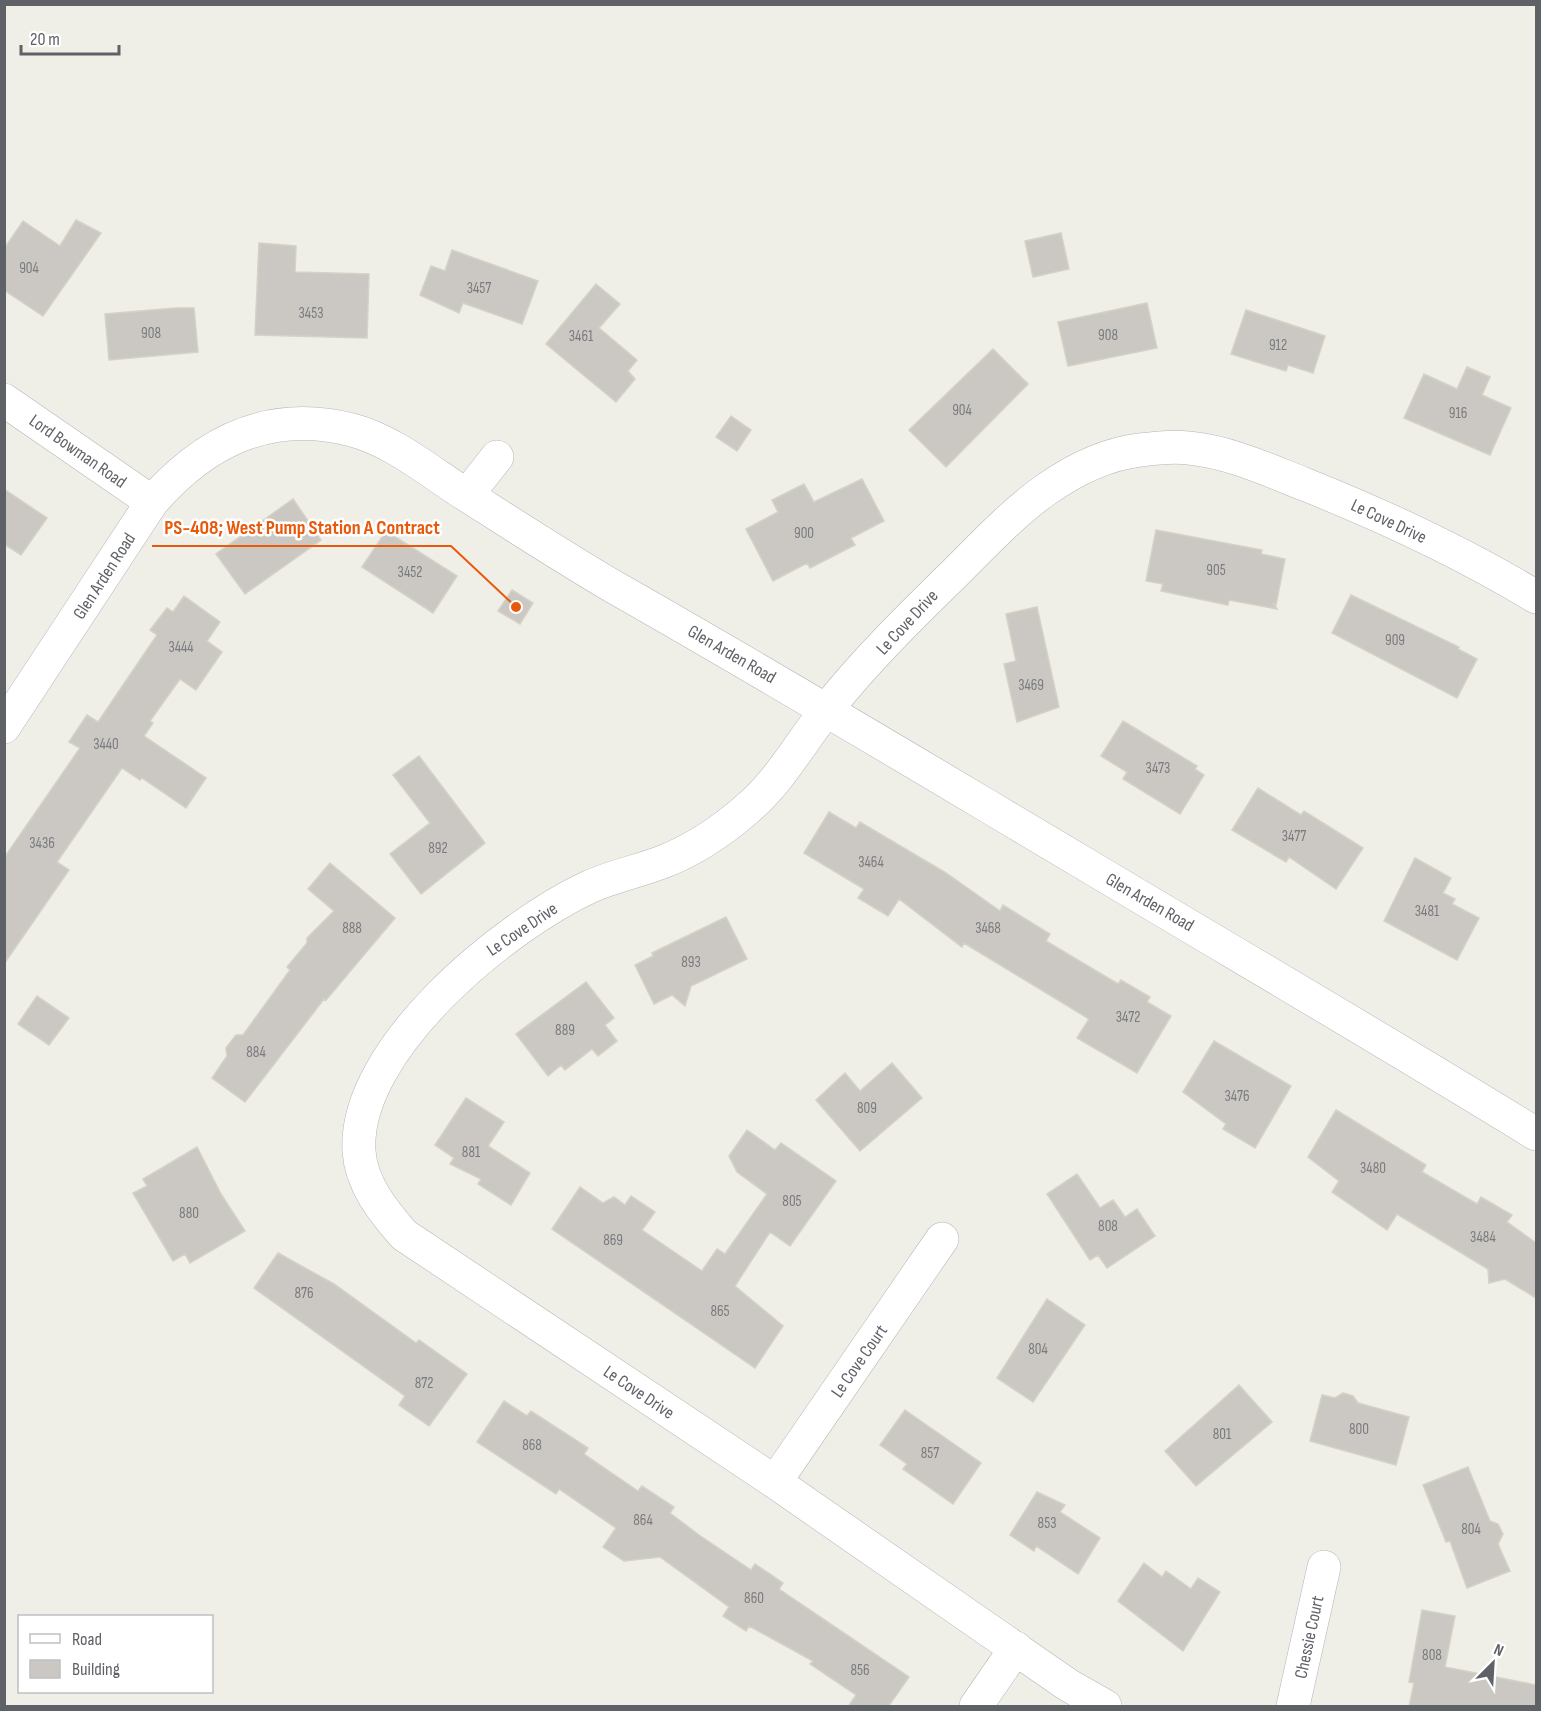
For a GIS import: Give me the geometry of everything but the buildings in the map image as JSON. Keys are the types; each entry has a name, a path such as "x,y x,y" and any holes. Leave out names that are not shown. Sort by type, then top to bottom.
{"street":[{"name":"Lord Bowman Road","path":"4,400 152,502"},
{"name":"Glen Arden Road","path":"4,727 152,502 177,474 207,451 234,437 278,425 316,424 354,431 390,445 568,560 827,709 1536,1134"},
{"name":"Le Cove Drive","path":"1105,1707 775,1482 404,1235 382,1211 367,1182 359,1150 367,1101 393,1052 432,1004 476,961 525,923 590,887 668,860 711,837 749,808 783,773 827,709 912,615 1042,492 1076,470 1106,458 1138,450 1186,447 1234,456 1346,500 1478,561 1536,597"},
{"path":"467,495 497,457"},
{"name":"Le Cove Court","path":"775,1482 942,1239"},
{"name":"Chessie Court","path":"1293,1707 1324,1567"},
{"path":"976,1707 1016,1648"}],"place":[{"name":"PS-408; West Pump Station A Contract","path":"516,607"}]}
